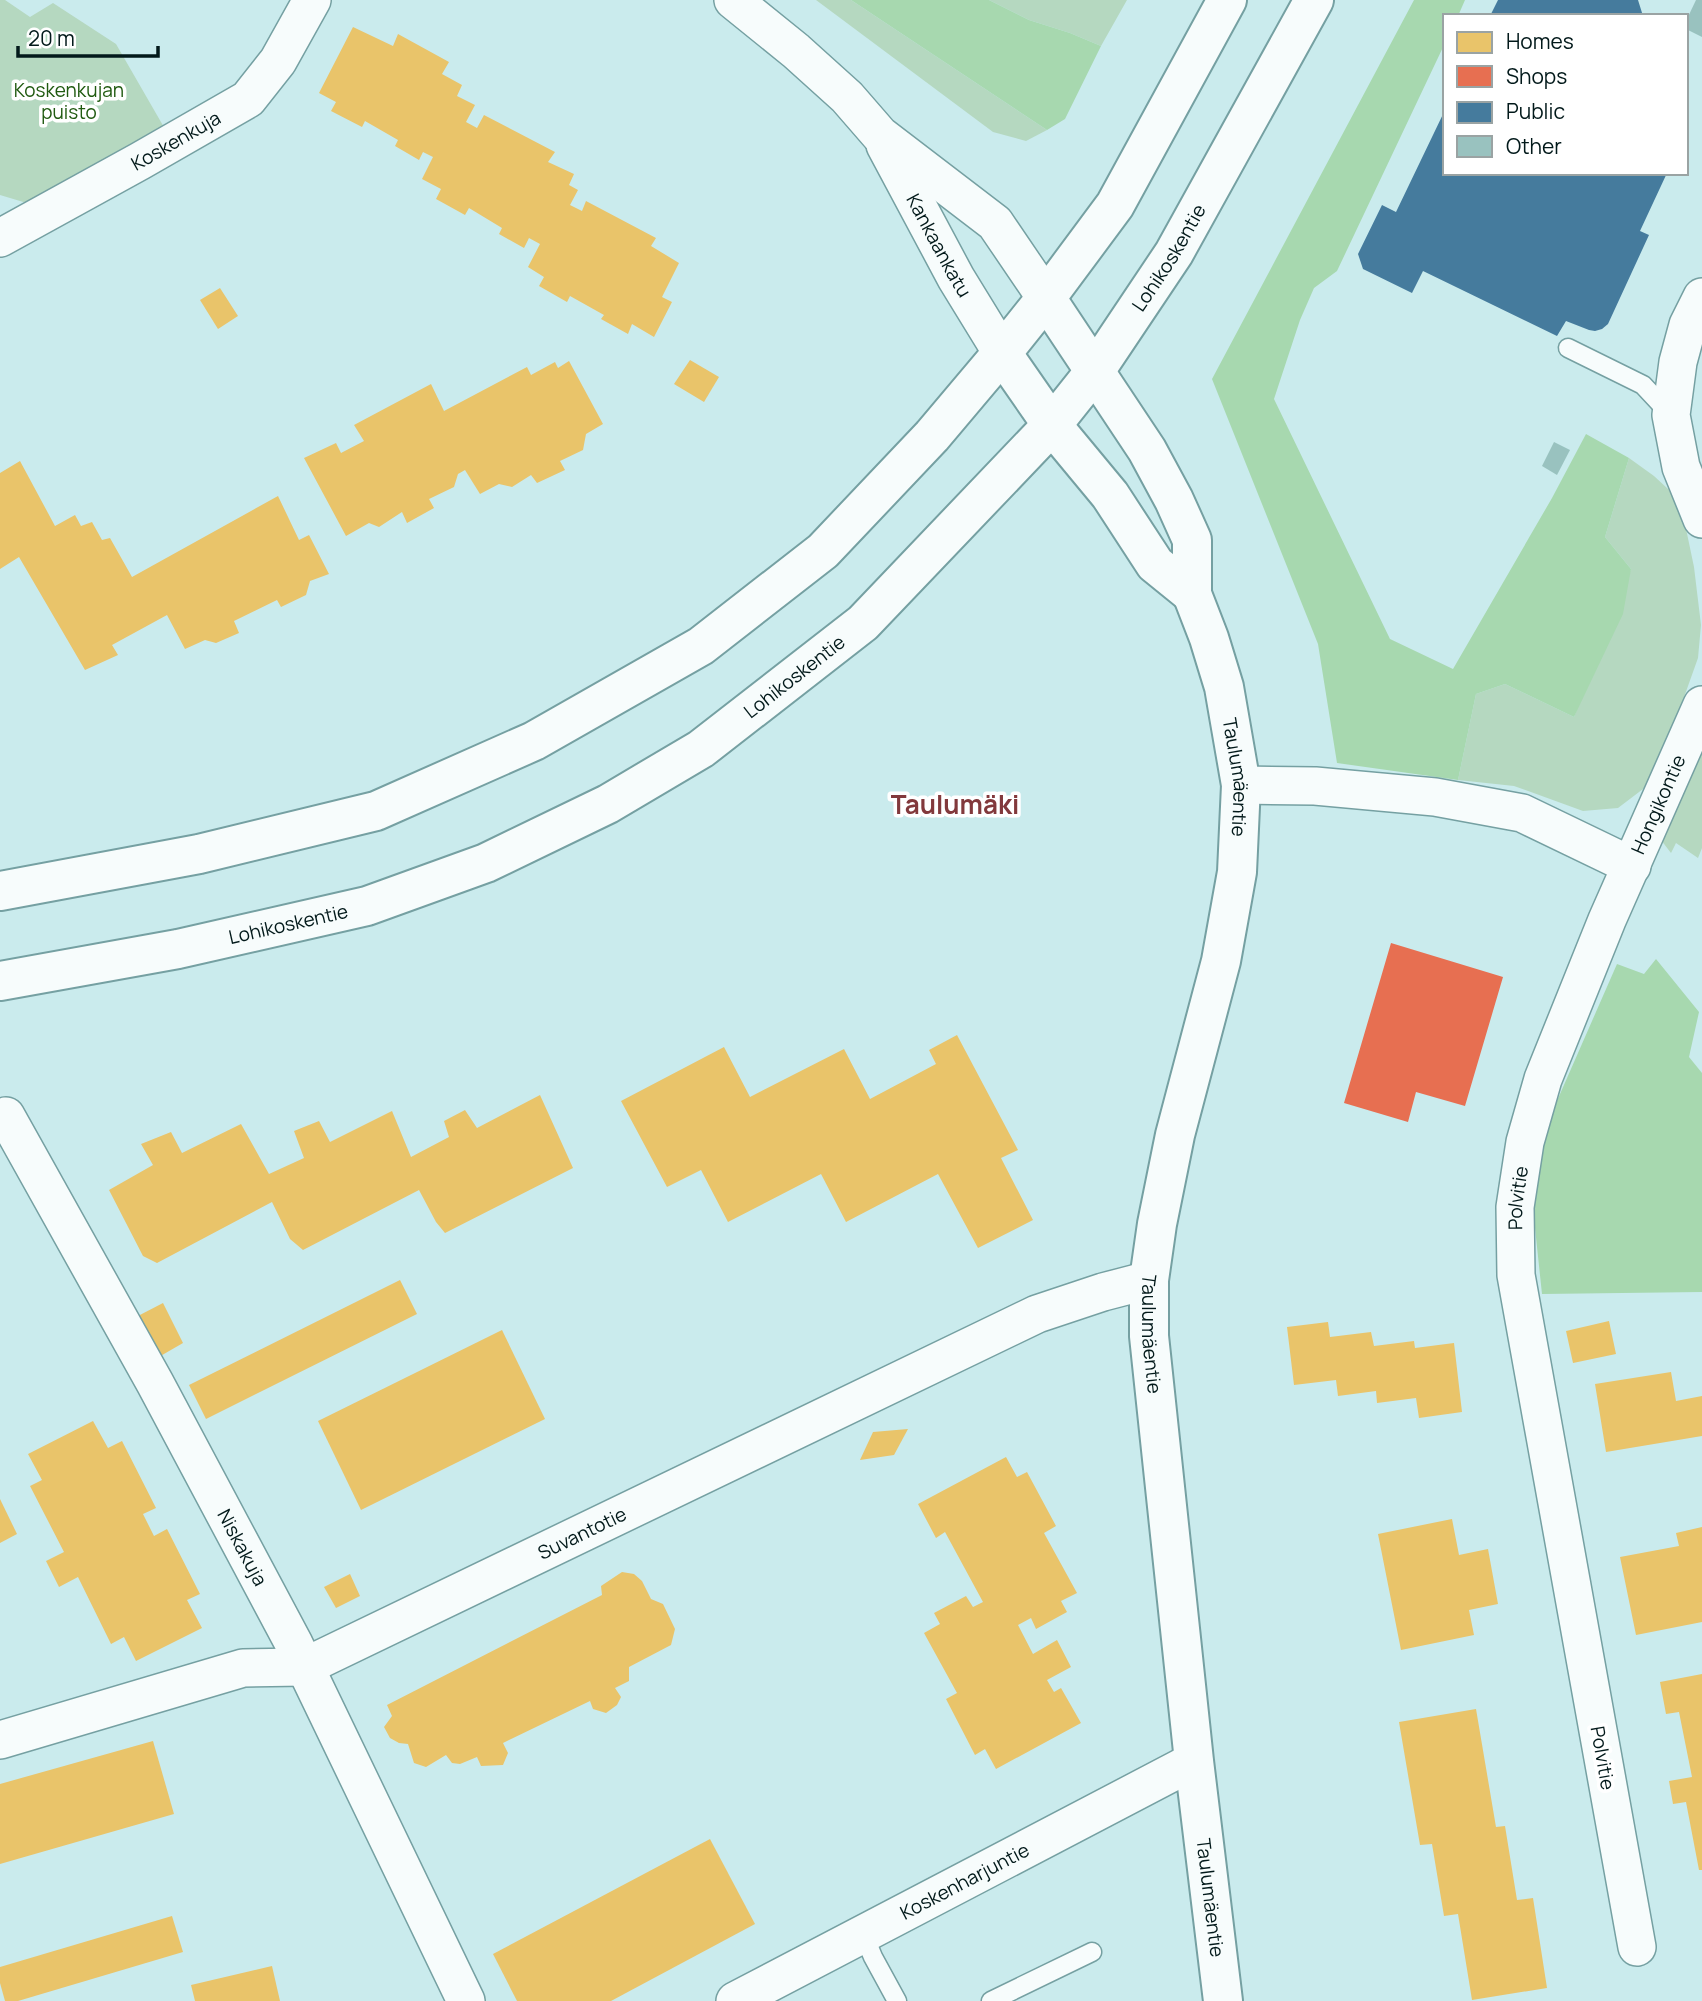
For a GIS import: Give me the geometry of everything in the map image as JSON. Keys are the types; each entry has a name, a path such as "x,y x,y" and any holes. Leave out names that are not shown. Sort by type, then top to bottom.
{"main road":[{"path":"0,891 199,854 376,811 534,741 701,646 823,551 932,436 1002,353 1115,205 1227,0"},
{"name":"Lohikoskentie","path":"0,981 178,949 366,906 486,863 608,804 701,749 863,623 1052,425 1096,371 1174,253 1314,0"},
{"name":"Taulumäentie","path":"1046,298 1147,450 1192,540 1192,594 1224,687 1241,785 1237,873 1221,961 1175,1135 1149,1280 1149,1336 1194,1761 1223,2001"},
{"name":"Taulumäentie","path":"1002,353 1052,425 1110,495 1155,564 1192,594"}],"street":[{"name":"Koskenkuja","path":"0,238 248,99 278,61 312,0"},
{"name":"Kankaankatu","path":"733,0 847,97 880,135 995,223 1046,298"},
{"name":"Kankaankatu","path":"880,135 956,278 1002,353"},
{"path":"1702,297 1688,325 1678,362 1671,415 1681,467 1702,519"},
{"name":"Hongikontie","path":"1632,866 1702,705"},
{"path":"1241,785 1315,786 1422,796 1522,813 1632,866"},
{"name":"Polvitie","path":"1632,866 1602,932 1543,1079 1525,1142 1515,1207 1516,1275 1637,1947"},
{"name":"Niskakuja","path":"3,1110 155,1383 304,1667 466,2001"},
{"name":"Suvantotie","path":"0,1740 243,1668 304,1667 1037,1314 1149,1280"},
{"name":"Koskenharjuntie","path":"735,2001 1194,1761"}],"lane":[{"path":"1568,348 1643,385 1671,415"},
{"path":"863,1933 897,2001"},
{"path":"991,2001 1092,1952"}],"green space":[{"name":"Koskenkujan puisto","path":"0,0 5,0 30,17 53,3 116,44 165,129 30,204 0,195"},
{"path":"816,0 851,0 1047,130 1026,141 993,132"},
{"path":"851,0 989,0 1029,20 1101,46 1065,119 1047,130"},
{"path":"989,0 1127,0 1101,46 1029,20"},
{"path":"1414,0 1465,0 1459,14 1443,14 1443,47 1337,271 1314,288 1300,320 1274,399 1390,639 1453,669 1586,434 1629,458 1605,537 1631,569 1623,614 1574,717 1505,684 1476,694 1458,780 1337,763 1318,644 1212,379"},
{"path":"1629,458 1680,500 1694,567 1701,625 1698,658 1673,728 1647,786 1618,808 1583,811 1514,786 1458,780 1476,694 1505,684 1574,717 1631,569 1605,537"},
{"path":"1702,749 1702,848 1698,858 1676,843 1671,853 1661,840"},
{"path":"1656,959 1699,1012 1689,1057 1702,1073 1702,1292 1542,1294 1533,1209 1546,1126 1617,964 1644,974"}],"building: Homes":[{"path":"353,27 393,46 398,34 449,62 442,74 462,85 457,96 475,105 466,122 477,128 484,115 555,152 548,162 574,174 569,185 578,190 570,205 582,211 586,201 656,238 651,246 679,263 662,297 672,302 654,337 632,324 628,334 601,319 604,315 570,296 567,302 539,286 544,277 528,267 540,244 529,238 524,248 499,234 502,228 469,208 465,215 436,199 441,189 422,179 433,157 423,152 419,160 395,146 398,140 365,121 362,127 331,111 336,102 319,93"},
{"path":"220,288 238,316 218,329 200,300"},
{"path":"690,360 719,377 704,402 674,384"},
{"path":"569,361 603,424 586,434 583,450 560,461 565,470 537,483 531,475 512,487 499,484 480,494 465,470 458,474 454,487 429,499 434,508 407,523 402,512 379,527 369,523 346,536 304,458 336,443 341,453 364,441 354,425 431,384 444,411 527,367 531,375 555,362 558,368"},
{"path":"20,461 55,526 75,515 81,526 92,522 102,540 110,538 132,577 278,496 299,540 309,535 329,574 310,581 306,595 281,607 277,600 234,621 239,633 216,643 205,640 185,649 167,615 112,645 118,655 85,670 19,557 0,569 0,473"},
{"path":"957,1035 1018,1150 1001,1158 1033,1220 978,1248 938,1174 846,1222 821,1174 728,1222 701,1170 667,1187 621,1101 724,1047 750,1097 844,1049 870,1099 936,1064 929,1050"},
{"path":"540,1095 573,1168 445,1233 419,1190 303,1250 290,1239 272,1202 157,1263 143,1256 109,1190 153,1165 141,1144 171,1132 182,1153 241,1124 269,1174 304,1158 294,1131 319,1121 330,1142 392,1111 411,1157 449,1137 444,1121 465,1110 477,1128"},
{"path":"400,1280 417,1314 206,1419 189,1385"},
{"path":"163,1303 183,1343 157,1358 136,1317"},
{"path":"1609,1321 1616,1354 1573,1363 1566,1331"},
{"path":"1328,1322 1330,1337 1371,1332 1374,1346 1414,1341 1415,1348 1454,1343 1462,1412 1419,1418 1416,1398 1377,1403 1376,1391 1338,1396 1336,1380 1294,1385 1287,1327"},
{"path":"502,1330 545,1419 361,1510 318,1421"},
{"path":"1671,1372 1676,1401 1702,1396 1702,1436 1606,1452 1595,1384"},
{"path":"93,1421 108,1448 122,1441 156,1508 143,1514 154,1536 167,1529 200,1594 187,1600 202,1628 136,1661 124,1637 111,1644 78,1577 59,1587 46,1561 64,1552 30,1486 42,1480 28,1454"},
{"path":"908,1429 894,1455 860,1460 873,1432"},
{"path":"1006,1457 1017,1477 1027,1472 1056,1526 1044,1533 1077,1593 1061,1601 1067,1612 1036,1629 1031,1618 1018,1625 1033,1654 1057,1640 1071,1667 1047,1680 1054,1692 1061,1688 1081,1723 996,1769 985,1749 975,1755 946,1699 957,1693 924,1633 940,1624 934,1613 966,1596 973,1607 983,1602 945,1532 936,1538 918,1504"},
{"path":"0,1499 17,1534 0,1543"},
{"path":"1452,1519 1459,1555 1488,1549 1498,1604 1469,1610 1474,1635 1401,1650 1378,1534"},
{"path":"1702,1527 1702,1622 1636,1635 1620,1557 1679,1546 1676,1533"},
{"path":"622,1572 634,1574 642,1581 651,1599 663,1604 675,1629 671,1645 629,1667 629,1681 615,1688 621,1697 617,1705 606,1713 593,1709 590,1701 503,1743 508,1753 503,1765 481,1766 477,1757 460,1764 452,1763 446,1755 426,1767 414,1763 408,1744 390,1738 384,1727 392,1716 387,1705 602,1595 601,1586"},
{"path":"350,1574 360,1596 336,1608 324,1587"},
{"path":"1702,1674 1702,1870 1699,1870 1686,1802 1673,1804 1669,1781 1692,1777 1679,1712 1666,1714 1660,1682"},
{"path":"1476,1709 1496,1827 1505,1826 1517,1900 1533,1898 1547,1988 1472,2000 1458,1914 1444,1916 1432,1844 1420,1845 1399,1722"},
{"path":"153,1741 174,1814 0,1864 0,1784"},
{"path":"710,1839 755,1924 611,2001 517,2001 493,1954"},
{"path":"172,1916 183,1952 18,2001 5,2001 0,1983 0,1967"},
{"path":"272,1966 280,2001 195,2001 191,1985"}],"building: Shops":[{"path":"1391,943 1503,977 1465,1106 1416,1092 1408,1122 1344,1103"}],"building: Public":[{"path":"1498,0 1638,0 1642,14 1491,14"},
{"path":"1443,114 1443,175 1666,175 1640,231 1649,235 1608,324 1595,331 1566,321 1557,336 1423,271 1412,293 1363,269 1358,254 1382,205 1396,212"}],"building: Other":[{"path":"1696,0 1702,0 1702,37 1688,30 1688,17"},
{"path":"1554,442 1570,450 1557,475 1542,466"}],"district":[{"name":"Taulumäki","path":"955,804"}]}
